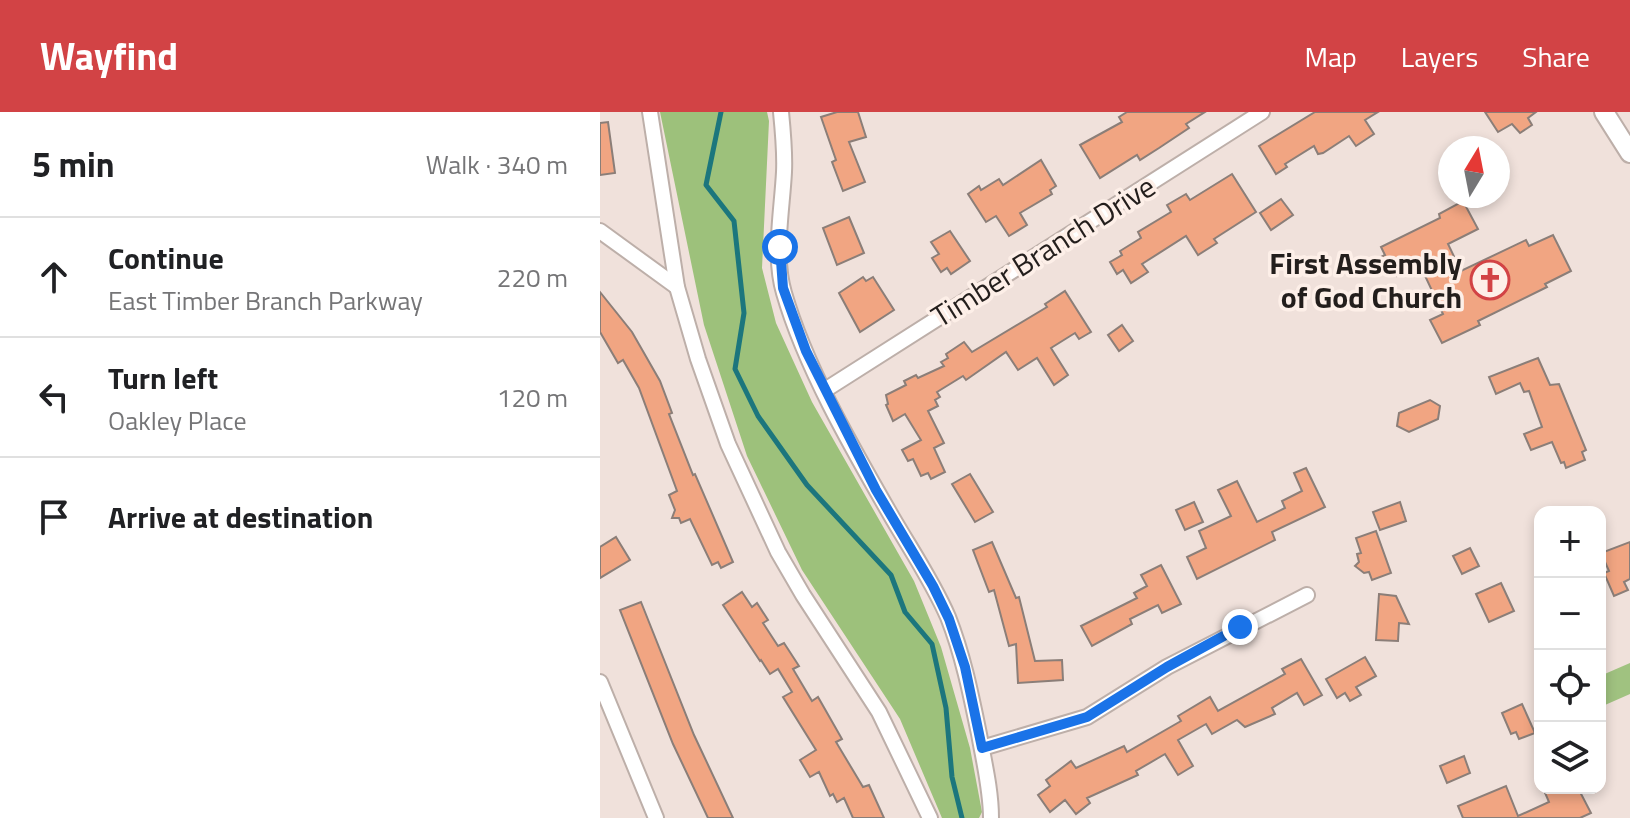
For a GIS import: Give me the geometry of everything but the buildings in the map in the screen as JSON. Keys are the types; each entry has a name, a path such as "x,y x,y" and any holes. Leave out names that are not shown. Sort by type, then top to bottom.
{"main road":[{"path":"1604,112 1630,153"}],"street":[{"path":"650,112 677,287 728,444 772,538 803,595 879,712 930,818"},
{"path":"781,112 785,168 780,247 783,288 806,351 825,390 876,490 949,619 965,667 991,800 991,818"},
{"name":"Timber Branch Drive","path":"825,390 1262,112"},
{"path":"600,231 677,287"},
{"path":"982,748 1087,717 1167,667 1307,595"},
{"path":"600,682 656,818"}],"green space":[{"path":"660,112 767,112 762,268 776,323 812,402 914,581 941,647 970,748 982,812 979,818 942,818 900,719 802,570 747,456 704,325"},
{"path":"1630,663 1630,694 1606,705 1606,673"}],"waterway":[{"path":"721,112 706,185 734,221 744,313 735,369 758,416 807,485 891,575 905,612 932,644 946,708 952,777 962,818"}],"place":[{"name":"First Assembly of God Church","path":"1490,280"}],"route":[{"path":"780,247 785,296 818,378 876,490 949,619 965,667 982,748 1087,717 1167,667 1240,627"}]}
